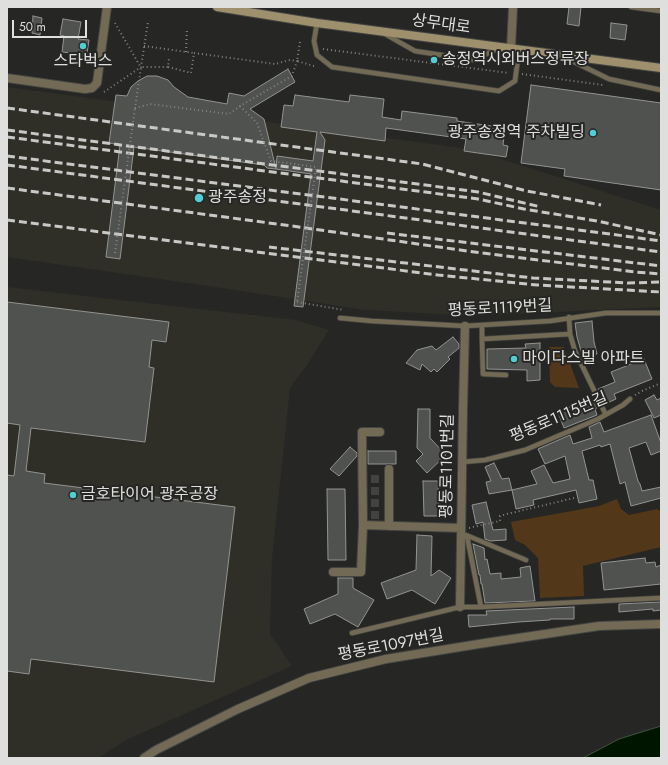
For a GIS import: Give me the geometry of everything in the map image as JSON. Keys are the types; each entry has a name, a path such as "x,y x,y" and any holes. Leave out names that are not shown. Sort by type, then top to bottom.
{"main road":[{"name":"상무대로","path":"217,7 317,23 661,68"}],"street":[{"path":"7,78 85,89 92,88 97,83 107,7"},
{"path":"513,7 515,49"},
{"name":"평동로1101번길","path":"460,607 463,531 462,462 465,326"},
{"path":"333,572 360,572 363,525 362,432 380,432"},
{"path":"389,469 389,526"},
{"path":"363,525 463,531"},
{"name":"평동로1097번길","path":"144,758 156,750 238,709 310,678 386,659 493,642 599,626 661,624"}],"lane":[{"path":"631,7 661,11"},
{"path":"317,23 314,41 317,55 332,67 499,91 515,81 515,49"},
{"path":"380,31 415,51 474,60 502,47"},
{"path":"559,55 609,79 661,90"},
{"name":"평동로1119번길","path":"340,318 465,326 550,321 606,313 661,312"},
{"path":"569,318 570,334 582,367 606,413"},
{"path":"482,325 483,374 506,375"},
{"path":"482,339 570,334"},
{"name":"평동로1115번길","path":"462,462 485,460 525,450 598,419 606,413 623,405 630,399"},
{"path":"463,531 526,560"},
{"path":"463,531 481,607"},
{"path":"352,633 460,607 661,598"}],"path":[{"path":"115,22 141,67"},
{"path":"115,253 134,108 148,22"},
{"path":"186,52 187,28"},
{"path":"134,108 150,104 229,114 292,76 297,61 300,42"},
{"path":"144,46 275,64 290,60 314,66"},
{"path":"323,49 598,84"},
{"path":"104,92 141,67 168,67 191,73 194,53"},
{"path":"168,59 168,67"},
{"path":"240,106 257,123 271,161 316,167 298,302 344,310 351,319"},
{"name":"평동로1115번길","path":"630,399 642,391 661,383"},
{"path":"463,531 500,521 500,516 512,512 574,498"}],"shaded area":[{"path":"7,87 470,149 661,210 661,307 474,316 365,310 7,257"},
{"name":"금호타이어 광주공장","path":"7,287 296,320 329,330 307,365 290,388 272,559 270,634 292,666 126,740 98,758 7,758"},
{"path":"549,347 564,347 579,388 555,387 550,382"},
{"path":"617,499 621,509 629,515 657,509 661,512 661,547 583,566 584,596 540,598 538,558 525,545 515,540 511,522 599,506"},
{"path":"661,726 661,758 583,758 619,739"}],"building":[{"path":"569,7 581,7 579,26 567,24"},
{"path":"33,16 42,18 40,35 32,33"},
{"path":"63,19 81,22 78,39 89,40 86,60 78,59 78,54 62,52 64,36 60,35"},
{"path":"611,23 627,25 625,40 610,38"},
{"path":"288,69 295,82 250,109 264,119 276,169 267,168 264,165 134,147 120,259 106,257 120,145 109,143 116,95 127,96 131,87 138,81 147,76 157,76 168,80 174,87 188,97 227,104 229,93 244,96"},
{"name":"광주송정역 주차빌딩","path":"531,85 661,103 661,190 564,176 565,169 521,163"},
{"path":"295,95 349,102 350,95 384,99 382,117 401,120 402,111 457,118 457,121 505,128 503,145 508,146 506,157 464,151 466,139 386,128 385,141 320,132 325,140 303,307 294,306 311,174 276,169 277,156 313,161 317,132 281,127 284,105 293,106"},
{"name":"금호타이어 광주공장","path":"7,302 169,322 166,342 152,340 149,367 154,368 145,442 31,428 26,471 45,474 44,483 235,507 214,682 31,659 29,674 7,671 7,475 14,476 20,425 7,423"},
{"path":"592,321 597,354 583,358 575,323"},
{"path":"453,337 459,344 459,348 448,357 450,359 437,372 434,369 431,372 422,364 420,370 406,363 417,350 432,346 436,350"},
{"name":"마이다스빌 아파트","path":"540,343 540,380 527,381 527,370 487,369 487,349 526,348 525,344"},
{"path":"644,359 652,379 614,394 616,399 605,404 598,389 615,382 611,372"},
{"path":"654,395 657,400 661,398 661,415 654,418 645,400"},
{"path":"594,400 598,407 595,409 597,415 564,428 558,412 572,406 573,408"},
{"path":"418,409 430,409 430,438 446,455 427,473 416,461 423,454 417,448"},
{"path":"651,415 661,443 661,451 651,455 646,442 629,448 642,491 661,487 661,498 631,506 625,482 620,484 610,444 601,447 600,445 582,451 589,480 593,480 597,499 579,503 576,490 533,500 534,505 516,509 512,490 537,484 531,471 544,465 553,483 570,479 565,456 545,464 538,449 570,435 573,444 592,438 589,427 600,422 604,432"},
{"path":"350,447 357,453 357,456 339,476 330,469"},
{"path":"368,451 396,451 396,464 368,464"},
{"path":"494,463 502,479 509,478 512,490 489,494 486,482 491,481 485,467"},
{"path":"423,481 438,481 439,516 424,516"},
{"path":"327,489 345,489 346,560 328,560"},
{"path":"486,502 493,530 506,529 506,540 490,541 485,539 483,522 476,524 472,505"},
{"path":"417,535 432,536 431,576 439,570 451,578 435,604 412,590 387,599 381,583 416,570"},
{"path":"473,544 484,548 485,560 487,559 490,574 501,573 501,579 521,577 520,568 530,566 535,601 485,603"},
{"path":"645,558 646,563 655,562 656,567 661,565 661,584 604,590 601,563"},
{"path":"338,578 353,578 353,588 374,600 358,627 335,614 310,624 304,609 338,594"},
{"path":"661,602 661,610 653,611 653,609 619,612 619,604"},
{"path":"574,607 574,619 550,619 469,627 468,615 487,615 486,611"}],"tunnel":[{"path":"375,475 375,525"}],"railway":[{"path":"7,108 422,164 527,191 601,205"},
{"path":"7,130 478,192 541,207"},
{"path":"7,137 478,199 524,209 597,221 661,235"},
{"path":"7,156 661,241"},
{"path":"7,165 661,252"},
{"path":"7,188 467,251 661,274"},
{"path":"7,220 438,275 537,285 661,292"},
{"path":"387,233 661,266"},
{"path":"269,247 533,278 628,283 661,282"}],"place":[{"name":"스타벅스","path":"83,46"},
{"name":"송정역시외버스정류장","path":"434,60"},
{"name":"광주송정역 주차빌딩","path":"593,133"},
{"name":"광주송정","path":"199,198"},
{"name":"마이다스빌 아파트","path":"514,359"},
{"name":"금호타이어 광주공장","path":"73,495"}]}
